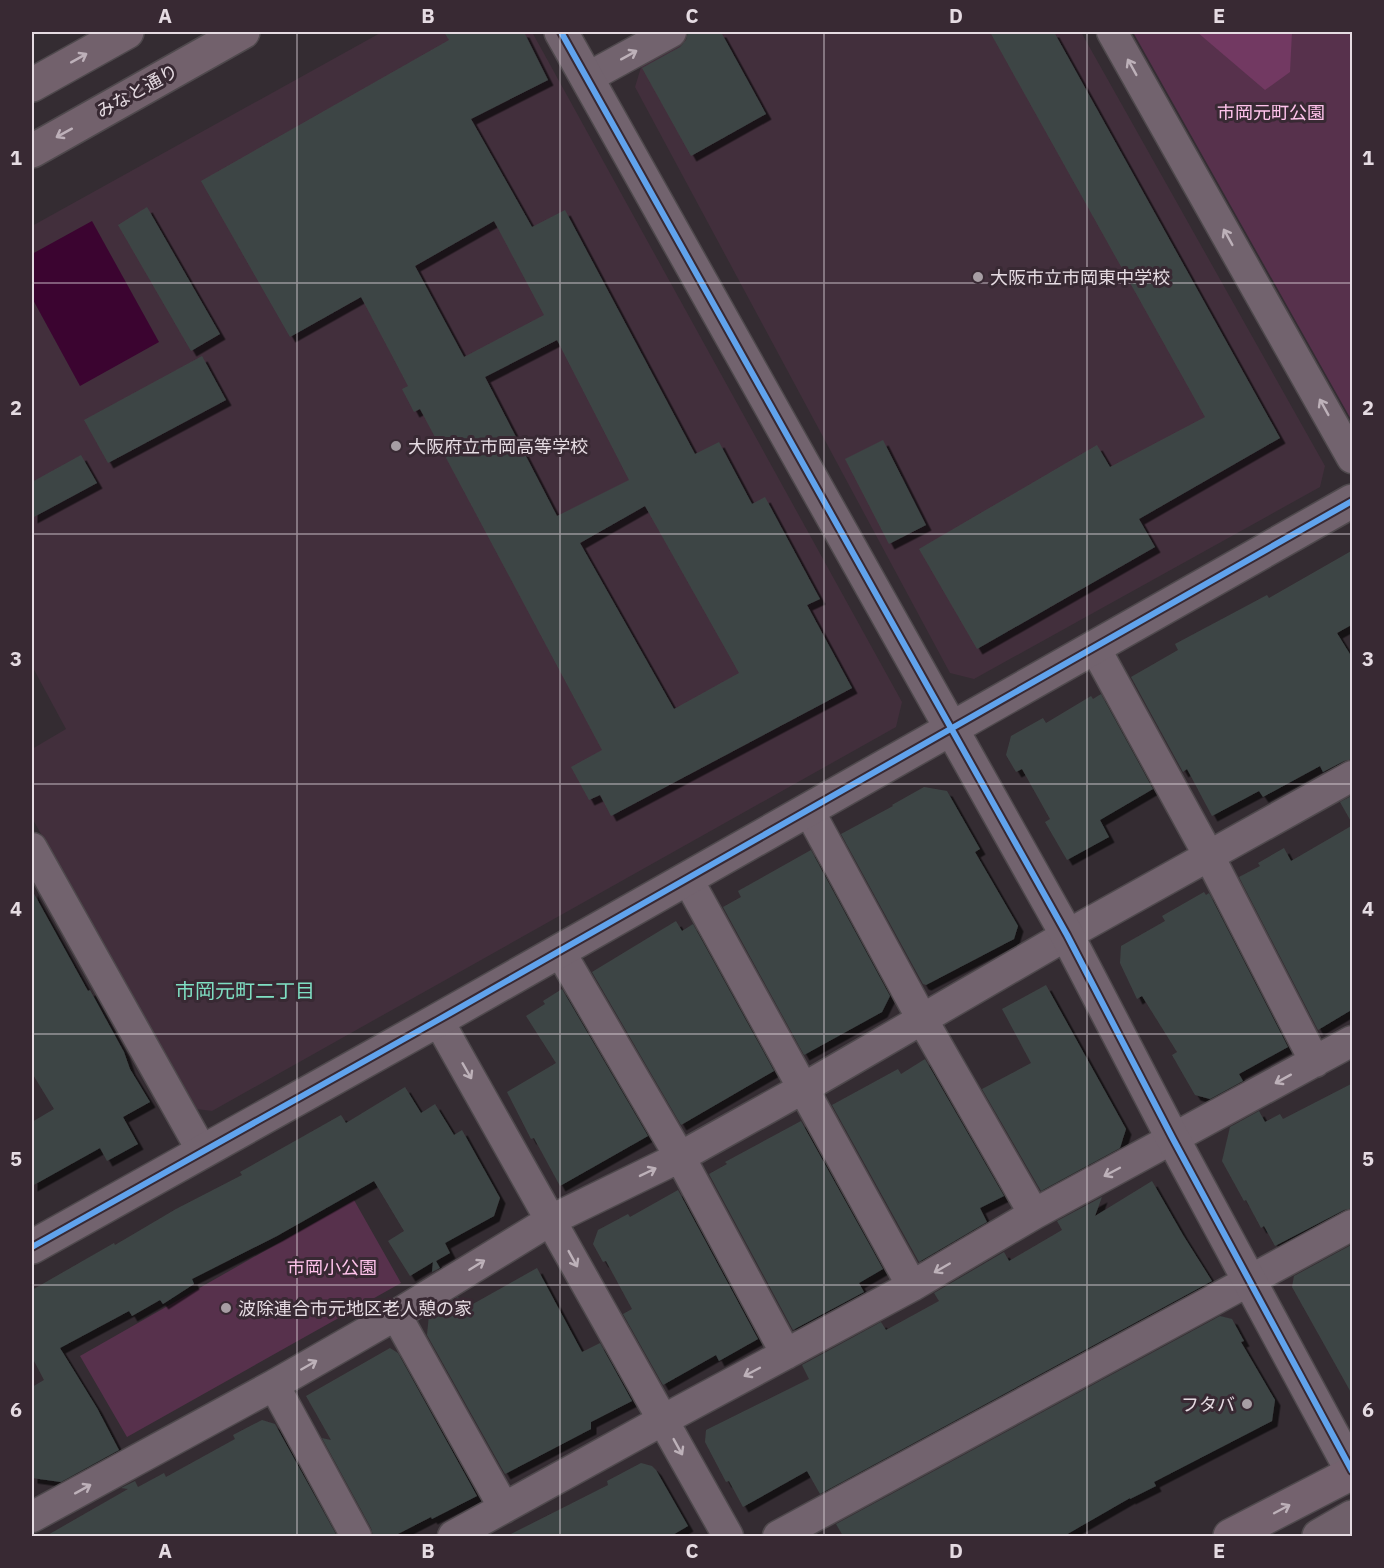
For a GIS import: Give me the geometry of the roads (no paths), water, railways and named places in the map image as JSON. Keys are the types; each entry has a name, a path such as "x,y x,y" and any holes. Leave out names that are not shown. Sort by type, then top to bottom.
{"highway":[{"path":"32,85 127,32"},
{"name":"みなと通り","path":"32,151 243,32"},
{"path":"1318,1536 1353,1517"}],"main road":[{"path":"1230,1536 1353,1472"}],"street":[{"path":"561,32 1067,935 1173,1139 1353,1472"},
{"path":"588,78 671,32"},
{"path":"1112,32 1353,458"},
{"path":"32,1247 438,1020 1353,501"},
{"path":"1095,648 1209,856 1315,1062"},
{"path":"32,1517 274,1385 396,1315 551,1220 680,1157 1067,935 1353,776"},
{"path":"808,809 921,1019 1034,1214"},
{"path":"32,848 202,1151"},
{"path":"687,878 912,1286"},
{"path":"559,950 680,1157 786,1354"},
{"path":"438,1020 728,1536"},
{"path":"453,1536 912,1286 1034,1214 1353,1041"},
{"path":"778,1536 1353,1225"},
{"path":"396,1315 504,1508"},
{"path":"274,1385 356,1536"}],"place":[{"name":"大阪市立市岡東中学校","path":"978,277"},
{"name":"大阪府立市岡高等学校","path":"396,446"},
{"name":"波除連合市元地区老人憩の家","path":"226,1308"},
{"name":"フタバ","path":"1247,1404"}],"district":[{"name":"市岡元町二丁目","path":"245,990"}],"park label":[{"name":"市岡元町公園","path":"1271,112"},
{"name":"市岡小公園","path":"332,1267"}]}
